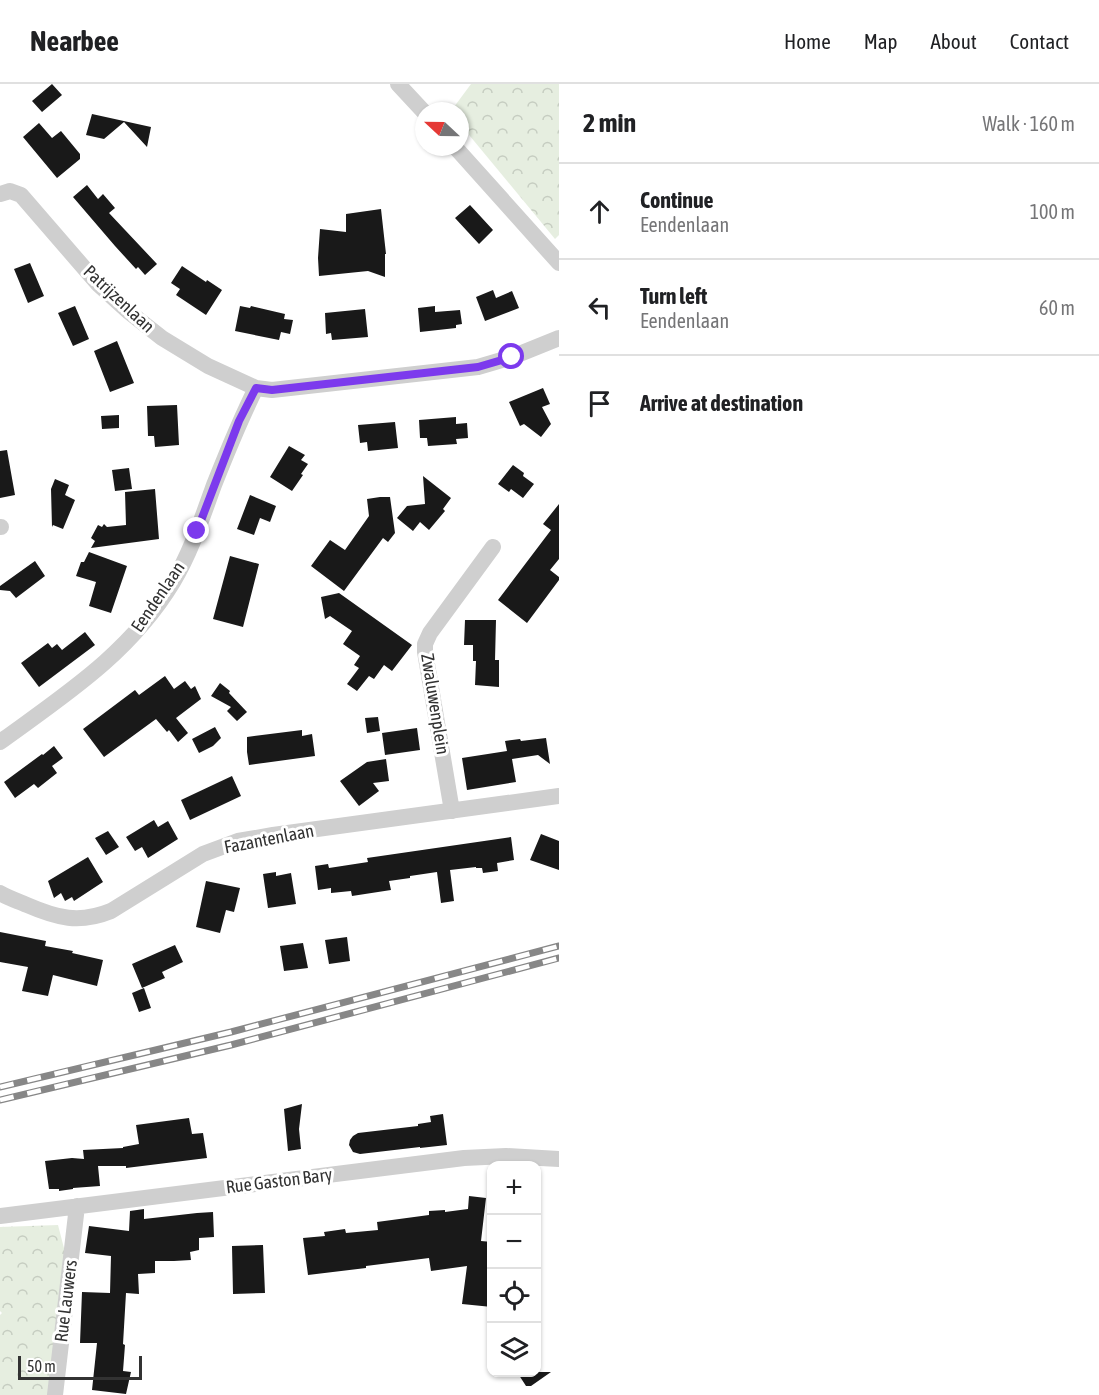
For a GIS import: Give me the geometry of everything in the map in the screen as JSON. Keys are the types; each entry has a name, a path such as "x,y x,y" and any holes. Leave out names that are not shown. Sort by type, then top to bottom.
{"street":[{"path":"398,84 415,102"},
{"path":"463,156 559,263"},
{"name":"Patrijzenlaan","path":"0,194 10,191 21,195 98,285 162,338 208,366 256,388"},
{"path":"256,388 272,390 478,367 512,357 559,338"},
{"name":"Eendenlaan","path":"0,742 94,673 135,633 160,601 174,580 197,531 239,421 256,388"},
{"name":"Zwaluwenplein","path":"452,811 425,644 430,633 493,547"},
{"name":"Fazantenlaan","path":"0,893 44,913 63,918 98,916 111,911 203,854 238,841 559,796"},
{"name":"Rue Gaston Bary","path":"0,1216 464,1158 506,1156 559,1159"},
{"name":"Rue Lauwers","path":"55,1395 77,1206"}],"green space":[{"path":"471,84 559,84 559,235 555,239 469,135 469,102 458,102"},
{"path":"58,1225 66,1256 50,1395 0,1395 0,1315 2,1313 0,1311 0,1227"}],"building":[{"path":"52,84 62,95 42,112 32,101"},
{"path":"92,114 151,127 147,147 124,122 104,139 86,135"},
{"path":"39,123 52,138 61,131 80,154 80,159 57,178 23,137"},
{"path":"87,185 98,199 103,194 115,208 109,213 157,264 145,275 138,267 136,269 73,197"},
{"path":"470,205 493,230 479,244 455,218"},
{"path":"381,209 386,254 385,277 368,271 319,276 320,229 346,232 346,214"},
{"path":"30,263 44,296 28,303 14,269"},
{"path":"182,266 222,290 206,315 176,295 180,289 171,283"},
{"path":"493,290 496,298 512,291 519,308 485,321 476,297"},
{"path":"75,306 89,339 73,346 58,313"},
{"path":"240,306 250,308 251,306 285,314 284,319 293,320 290,334 281,332 279,340 235,331"},
{"path":"435,306 435,312 460,310 462,324 456,325 456,328 420,332 418,308"},
{"path":"365,309 368,337 332,340 331,333 326,334 325,313"},
{"path":"117,341 134,383 110,392 94,351"},
{"path":"543,388 550,404 542,407 551,424 541,437 524,424 520,426 509,402"},
{"path":"177,405 179,445 155,447 154,436 148,436 147,406"},
{"path":"119,415 119,428 102,429 101,416"},
{"path":"456,417 456,424 467,423 468,438 456,439 457,444 428,446 427,438 420,438 419,420"},
{"path":"395,422 398,448 368,451 367,442 360,443 358,425"},
{"path":"289,446 305,455 301,460 308,464 292,491 270,477"},
{"path":"7,450 15,495 0,498 0,451"},
{"path":"513,465 534,484 523,498 511,489 509,492 498,484"},
{"path":"129,468 132,489 115,491 112,470"},
{"path":"423,476 451,498 443,509 445,511 429,530 420,522 413,531 397,518 407,506 425,504"},
{"path":"55,479 69,485 65,495 75,500 63,529 53,525 52,527 51,489"},
{"path":"155,489 159,539 91,548 95,541 91,538 98,525 102,527 104,524 107,527 126,525 125,492"},
{"path":"250,495 276,506 270,522 260,518 254,535 237,529"},
{"path":"390,497 395,533 388,542 383,538 344,591 311,566 330,540 345,550 369,516 367,499"},
{"path":"559,504 559,559 550,570 559,577 559,580 527,623 498,600 551,530 543,524"},
{"path":"89,552 127,566 111,613 89,606 96,582 76,576 81,562 84,562"},
{"path":"230,556 259,564 243,627 213,619"},
{"path":"35,561 45,576 16,598 10,591 0,590 0,586"},
{"path":"339,593 412,645 392,671 384,665 374,679 369,676 357,691 347,684 359,668 354,665 360,656 343,644 352,631 330,616 325,619 321,597"},
{"path":"465,620 496,620 495,660 499,660 499,687 475,685 476,661 473,661 473,645 464,645"},
{"path":"85,632 95,645 39,687 21,663 48,643 52,648 57,644 62,650"},
{"path":"165,676 174,689 185,681 191,689 195,686 201,699 176,718 188,733 178,742 156,719 104,757 83,729 135,690 139,695"},
{"path":"220,683 230,691 229,693 247,712 237,721 227,711 231,707 211,696"},
{"path":"378,717 380,731 367,733 365,718"},
{"path":"215,727 221,738 213,746 199,753 192,739"},
{"path":"417,728 420,750 385,755 382,733"},
{"path":"302,730 302,736 312,734 315,756 249,765 247,737"},
{"path":"546,738 550,764 538,755 512,759 516,782 467,790 462,758 507,751 505,741"},
{"path":"54,746 63,758 52,766 57,773 38,788 34,784 15,798 4,782"},
{"path":"386,759 389,781 373,783 379,791 359,806 340,781 367,762"},
{"path":"232,776 241,796 190,820 181,800"},
{"path":"154,820 158,827 168,821 178,839 148,858 142,847 135,851 126,837"},
{"path":"108,831 119,847 106,855 95,838"},
{"path":"541,834 559,841 559,870 530,860"},
{"path":"511,837 514,860 497,863 498,871 483,873 482,868 476,867 450,870 454,901 441,903 437,872 389,881 391,890 352,896 351,891 331,893 331,888 318,890 315,866 328,864 329,868 368,862 367,858"},
{"path":"88,857 103,882 74,901 72,897 65,901 61,893 54,898 48,881"},
{"path":"276,872 276,876 291,873 296,904 268,908 263,874"},
{"path":"206,881 240,888 234,912 226,910 220,933 196,927"},
{"path":"0,932 46,941 45,946 103,960 97,986 53,975 48,996 22,991 28,967 0,962"},
{"path":"347,937 350,961 329,964 325,940"},
{"path":"303,943 308,968 284,971 280,946"},
{"path":"175,945 183,962 162,972 165,978 142,988 132,964"},
{"path":"144,988 151,1008 139,1012 132,993"},
{"path":"302,1104 299,1129 301,1149 288,1151 284,1109"},
{"path":"443,1114 447,1145 360,1154 353,1152 349,1145 353,1136 358,1133 418,1126 418,1124 431,1122 430,1116"},
{"path":"189,1118 192,1134 203,1133 207,1158 126,1168 126,1166 98,1166 100,1186 59,1191 59,1189 49,1189 45,1161 84,1159 83,1150 123,1148 139,1144 136,1125"},
{"path":"469,1196 486,1198 481,1241 487,1242 487,1306 462,1304 467,1266 431,1271 429,1258 308,1275 303,1238 325,1236 324,1232 345,1229 346,1233 378,1230 377,1222 429,1215 429,1211 445,1210 445,1212 468,1209"},
{"path":"144,1209 144,1219 213,1212 214,1237 199,1238 199,1250 190,1252 191,1260 155,1261 155,1273 138,1274 139,1294 126,1293 123,1371 131,1372 126,1394 92,1390 97,1343 80,1343 82,1292 110,1293 111,1256 85,1253 89,1226 129,1231 130,1211"},
{"path":"263,1245 265,1293 233,1294 232,1246"},
{"path":"541,1372 551,1372 531,1386 526,1386 520,1377 541,1377"}],"railway":[{"path":"0,1087 231,1032 559,946"},
{"path":"0,1100 231,1045 559,958"}],"route":[{"path":"197,531 239,421 256,388 272,390 478,367 512,357"}]}
